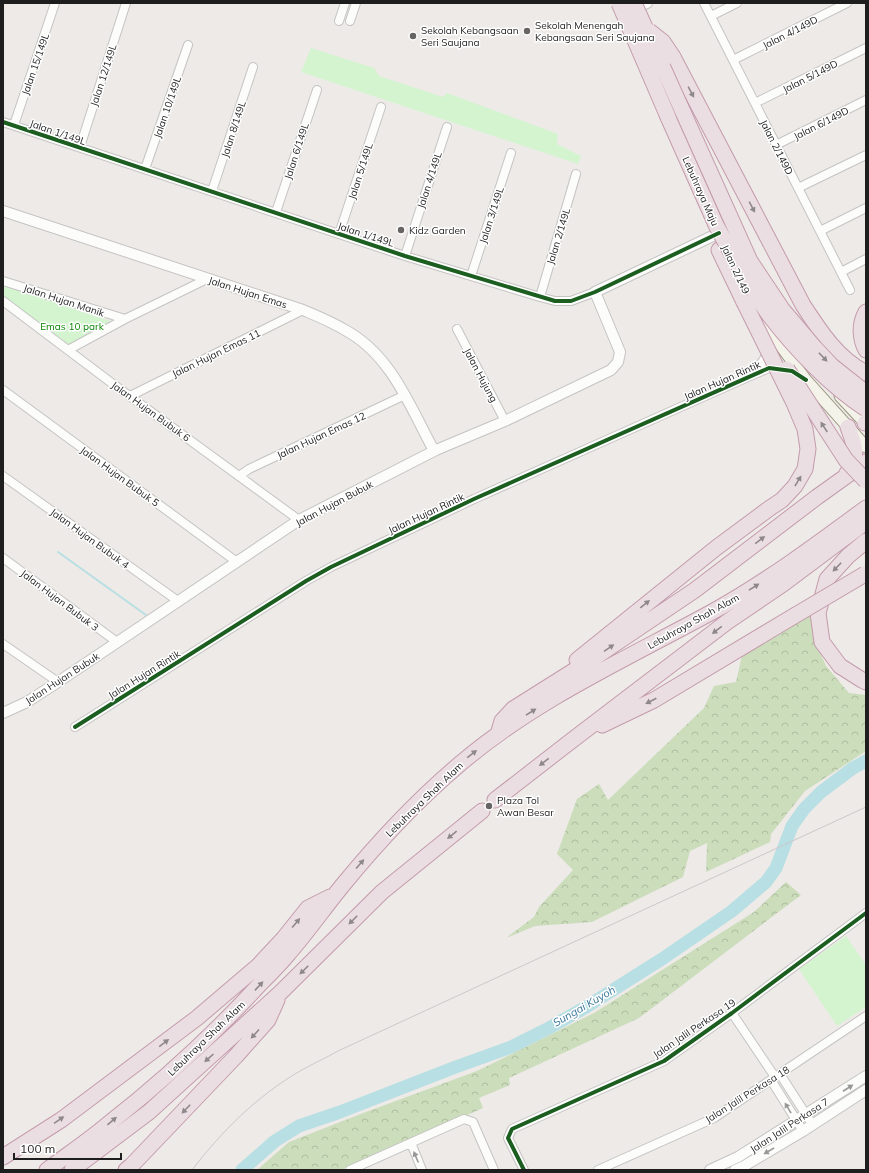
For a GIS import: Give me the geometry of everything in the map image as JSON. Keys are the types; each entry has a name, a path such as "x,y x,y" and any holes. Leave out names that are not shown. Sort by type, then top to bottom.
{"highway":[{"name":"Lebuhraya Maju","path":"640,4 646,29 750,261 782,309 815,348 832,366 866,393"},
{"name":"Lebuhraya Maju","path":"617,6 718,230 740,268 770,316 798,350 853,401 866,420"},
{"path":"646,29 663,42 673,58 803,305 819,330 834,349 866,373"},
{"path":"564,677 572,664 586,652 716,548 782,500 795,486 805,469 808,450 805,429 794,403 718,250 718,230"},
{"path":"744,302 846,460 866,482"},
{"path":"866,312 861,331 862,341 866,350"},
{"path":"845,477 853,462 856,449 848,428"},
{"path":"498,734 502,721 513,709 695,590 817,497 866,462"},
{"name":"Lebuhraya Shah Alam","path":"48,1170 108,1125 162,1080 231,1015 289,953 335,894 380,841 418,802 463,761 498,734 538,708 575,686 713,612 751,589 786,567 866,508"},
{"name":"Lebuhraya Shah Alam","path":"495,800 727,622 783,584 866,522"},
{"path":"866,541 848,556 827,579 818,613 822,642 840,666 866,682"},
{"path":"574,738 654,700 865,573"},
{"name":"Lebuhraya Shah Alam","path":"72,1170 149,1112 280,993 382,892 482,811"},
{"path":"3,1157 61,1120 197,1018 258,966 284,938 308,908 335,894"},
{"path":"126,1170 236,1056 268,1020 280,993"}],"main road":[{"name":"Jalan 2/149","path":"640,4 698,138 729,219 759,281 781,318 814,365 866,420"},
{"name":"Jalan 2/149","path":"718,230 756,312 806,380 866,447"}],"street":[{"name":"Jalan 15/149L","path":"14,125 55,3"},
{"name":"Jalan 12/149L","path":"80,147 126,3"},
{"path":"338,21 344,3"},
{"path":"350,21 356,3"},
{"name":"Jalan 2/149D","path":"704,3 850,290"},
{"path":"711,16 737,3"},
{"name":"Jalan 4/149D","path":"733,60 847,3"},
{"path":"617,6 640,4"},
{"name":"Jalan 10/149L","path":"145,169 188,45"},
{"name":"Jalan 5/149D","path":"755,103 866,48"},
{"name":"Jalan 8/149L","path":"212,191 253,67"},
{"name":"Jalan 6/149L","path":"276,212 317,90"},
{"name":"Jalan 6/149D","path":"776,145 866,100"},
{"name":"Jalan 5/149L","path":"339,234 381,107"},
{"name":"Jalan 1/149L","path":"3,122 405,256 555,301 571,301 595,292 718,230"},
{"name":"Jalan 4/149L","path":"405,256 446,127"},
{"name":"Jalan 3/149L","path":"471,276 510,153"},
{"path":"798,188 866,155"},
{"name":"Jalan 2/149L","path":"540,297 576,174"},
{"path":"820,231 866,208"},
{"name":"Jalan Hujan Emas","path":"3,212 303,310 346,330 382,360 395,378 432,447 436,450"},
{"path":"841,272 866,259"},
{"path":"68,350 125,319 207,279"},
{"name":"Jalan Hujan Manik","path":"3,281 125,319"},
{"name":"Jalan Hujan Bubuk","path":"3,713 27,702 58,682 299,520 436,450 505,421 611,370 618,362 620,352 595,292"},
{"name":"Jalan Hujan Bubuk 6","path":"3,301 299,520"},
{"name":"Jalan Hujan Emas 11","path":"130,396 303,310"},
{"name":"Jalan Hujung","path":"457,329 505,421"},
{"name":"Jalan Hujan Rintik","path":"748,377 764,361 769,349 772,333"},
{"name":"Jalan Hujan Rintik","path":"75,727 306,580 331,567 474,500 769,368 792,371 806,380"},
{"name":"Jalan Hujan Bubuk 5","path":"3,390 237,562"},
{"name":"Jalan Hujan Emas 12","path":"239,476 249,469 405,395"},
{"name":"Jalan Hujan Bubuk 4","path":"3,476 178,601"},
{"name":"Jalan Hujan Bubuk 3","path":"3,558 117,642"},
{"path":"3,644 58,682"},
{"name":"Jalan Jalil Perkasa 19","path":"524,1170 508,1138 512,1129 664,1061 732,1013 866,912"},
{"path":"732,1013 775,1077 812,1124"},
{"name":"Jalan Jalil Perkasa 18","path":"598,1170 714,1118 866,1016"},
{"name":"Jalan Jalil Perkasa 7","path":"710,1170 738,1158 866,1076"},
{"path":"775,1077 796,1120 803,1130"},
{"name":"Jalan Jalil Perkasa 7","path":"735,1170 803,1130 866,1090"},
{"path":"352,1170 464,1119 473,1122 494,1170"},
{"path":"411,1143 422,1170"}],"green space":[{"path":"311,48 374,68 379,76 443,97 447,93 558,134 557,144 581,156 578,164 301,72"},
{"name":"Emas 10 park","path":"3,285 119,324 71,347 3,298"},
{"path":"812,612 813,637 826,666 849,693 866,695 866,751 805,791 771,834 770,842 706,872 707,843 690,851 683,877 592,922 535,926 506,938 534,917 539,907 573,870 557,854 577,799 599,784 608,800 704,708 714,686 736,682 743,651"},
{"path":"786,882 801,895 639,1018 509,1078 510,1085 479,1098 483,1108 341,1170 257,1170 289,1142 477,1071 594,1013 754,912"},
{"path":"846,936 866,965 866,1007 837,1026 799,969"}],"waterway":[{"path":"58,552 146,615"},
{"name":"Sungai Kuyoh","path":"242,1170 275,1141 299,1126 511,1047 586,1007 662,959 732,911 766,882 776,868 792,826 804,809 821,792 853,768 866,761"}],"tram line":[{"path":"192,1170 215,1142 241,1115 269,1092 305,1068 338,1051 866,807"}],"cycle path":[{"path":"3,122 405,256 555,301 571,301 595,292 719,233"},
{"path":"75,727 306,581 331,567 474,499 769,368 792,371 806,380"},
{"path":"524,1170 508,1138 512,1129 664,1061 732,1013 866,913"}],"place":[{"name":"Sekolah Menengah Kebangsaan Seri Saujana","path":"527,31"},
{"name":"Sekolah Kebangsaan Seri Saujana","path":"413,36"},
{"name":"Kidz Garden","path":"401,230"},
{"name":"Plaza Tol Awan Besar","path":"489,806"}]}
